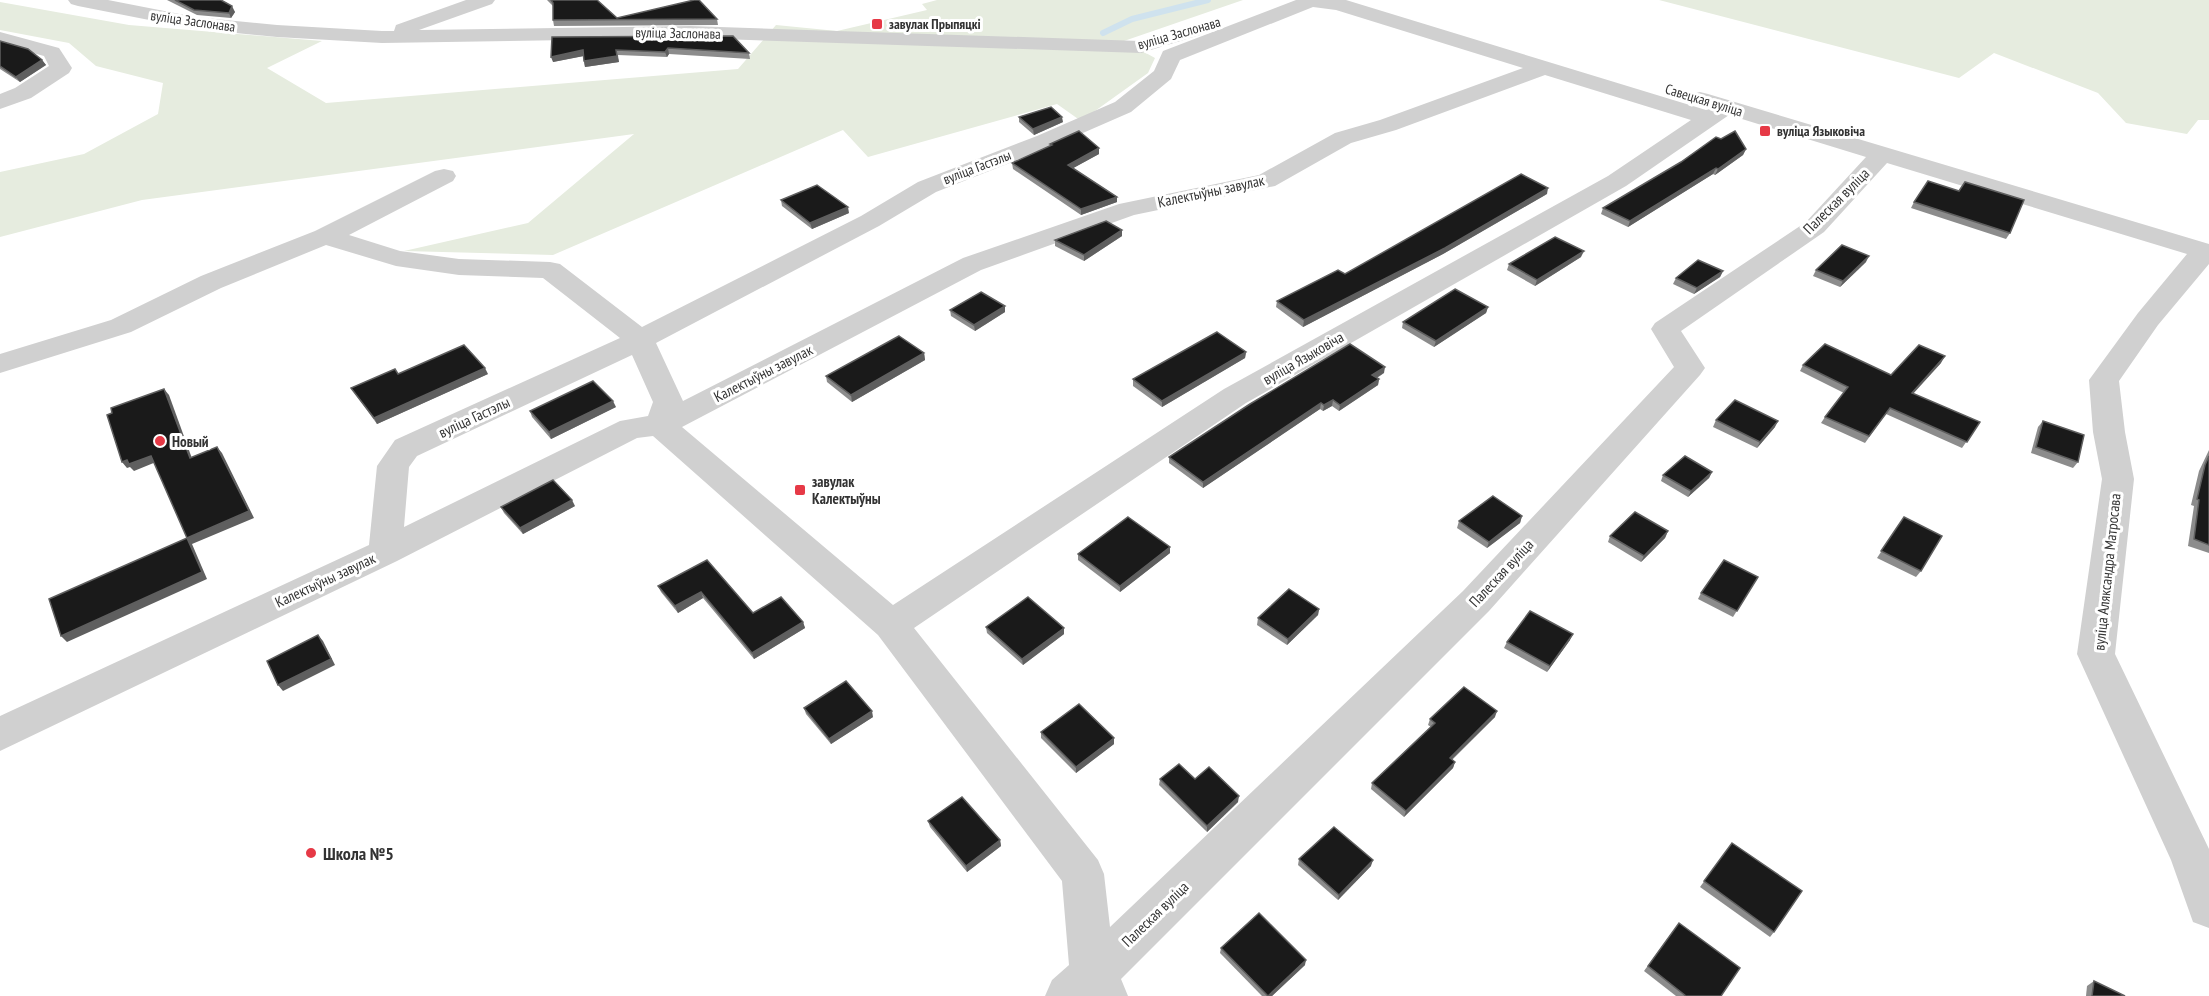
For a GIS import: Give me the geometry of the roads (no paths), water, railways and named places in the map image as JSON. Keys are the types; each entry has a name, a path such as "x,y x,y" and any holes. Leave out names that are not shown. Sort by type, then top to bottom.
{"street":[{"name":"вуліца Заслонава","path":"78,0 195,23 277,31 382,37 690,32 1141,47 1210,26 1272,0"},
{"path":"382,37 485,0"},
{"name":"Савецкая вуліца","path":"1371,0 1574,59 1717,112"},
{"name":"Савецкая вуліца","path":"1311,1 1338,4 1546,67 1882,154 2209,253"},
{"name":"вуліца Гастэлы","path":"385,552 393,466 406,448 640,340 870,221 927,186 1045,141 1123,106 1163,74 1171,56 1311,1"},
{"path":"0,38 51,52 61,68 23,93 0,102"},
{"name":"Калектыўны завулак","path":"0,734 385,552 631,428 660,425 972,264 1128,209 1266,181 1343,138 1388,125 1546,67"},
{"name":"вуліца Языковіча","path":"891,626 1235,396 1617,181 1717,112"},
{"name":"Палеская вуліца","path":"1089,989 1476,601 1690,368 1665,329 1815,226 1882,154"},
{"path":"0,364 121,326 211,282 324,237 444,176"},
{"path":"324,237 351,243 396,258 459,267 550,270 640,340 668,402 660,425 891,626 1083,874 1089,989"},
{"name":"вуліца Аляксандра Матросава","path":"2209,253 2196,260 2148,319 2104,380 2109,432 2118,479 2096,654 2192,859 2209,907"}],"waterway":[{"path":"1103,33 1132,19 1208,0"}],"place":[{"name":"завулак Прыпяцкі","path":"877,24"},
{"name":"вуліца Языковіча","path":"1765,131"},
{"name":"Новый","path":"160,441"},
{"name":"завулак Калектыўны","path":"800,490"},
{"name":"Школа №5","path":"311,853"}]}
